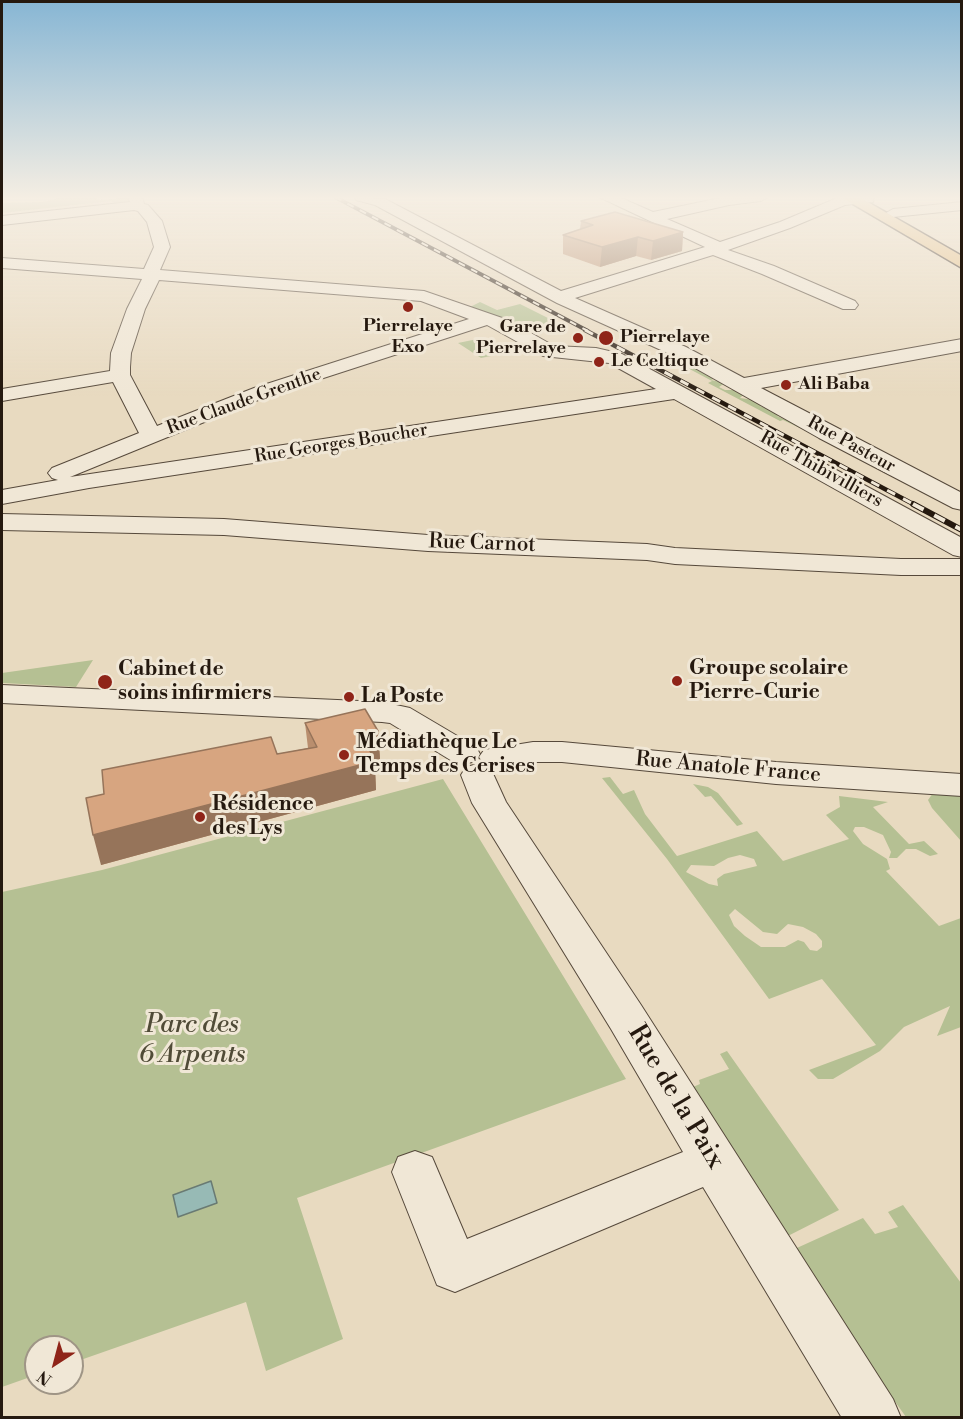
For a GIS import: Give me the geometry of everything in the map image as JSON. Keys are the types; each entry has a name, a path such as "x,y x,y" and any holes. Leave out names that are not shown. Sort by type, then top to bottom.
{"street":[{"name":"Rue Thibivilliers","path":"17,263 424,296 487,319 550,352 596,354 615,358 962,549"},
{"path":"151,436 120,375 120,353 156,263"},
{"name":"Rue Pasteur","path":"496,263 560,297 679,351 962,504"},
{"path":"560,297 670,263"},
{"path":"751,263 849,305"},
{"name":"Rue Claude Grenthe","path":"3,497 261,392 487,319"},
{"path":"741,385 962,345"},
{"path":"2,394 120,375"},
{"name":"Rue Georges Boucher","path":"3,497 89,481 680,392"},
{"name":"Rue Carnot","path":"2,522 224,527 428,543 647,552 675,556 902,567 962,567"},
{"path":"2,694 382,712 399,715 479,762"},
{"name":"Rue Anatole France","path":"479,762 533,752 562,753 845,778 962,785"},
{"name":"Rue de la Paix","path":"479,762 489,803 639,1037 713,1161 874,1418"},
{"path":"415,1172 455,1268 713,1161"}],"green space":[{"path":"480,302 497,310 520,304 558,323 533,329 468,308"},
{"path":"482,338 506,353 481,358 458,343"},
{"path":"690,363 716,378 711,380 725,383 719,387 725,390 738,390 744,394 740,398 754,400 761,404 760,406 780,414 777,416 808,429 804,430 783,420 780,421 708,383 712,381 682,365"},
{"path":"93,660 76,687 3,683 2,673"},
{"path":"610,777 623,794 634,790 645,814 677,856 757,831 783,861 849,839 826,815 840,807 839,796 888,802 873,807 909,844 924,841 938,854 930,856 916,849 906,849 897,858 889,858 891,852 883,835 864,827 855,827 853,831 863,844 887,859 890,869 886,871 939,926 961,918 961,1027 937,1036 950,1006 904,1027 880,1051 833,1079 818,1079 809,1070 876,1045 822,979 769,999 667,859 602,778","holes":["740,855 754,859 757,866 724,874 717,879 718,886 686,872 691,865 714,866 728,858","735,909 763,932 777,934 788,924 803,927 816,934 822,941 822,947 817,951 810,950 804,942 798,940 785,947 761,947 734,926 729,915"]},
{"name":"Parc des 6 Arpents","path":"443,779 626,1079 297,1198 343,1339 266,1371 246,1302 84,1359 84,1335 24,1335 24,1379 2,1387 2,892 102,870"},
{"path":"693,784 708,787 718,793 743,824 737,826 711,796 705,797"},
{"path":"933,793 961,794 961,841 932,808 928,800"},
{"path":"727,1051 839,1210 780,1240 686,1090 700,1084 699,1080 729,1069 720,1054"},
{"path":"903,1205 961,1283 961,1417 906,1417 788,1252 863,1218 875,1234 898,1227 888,1212"}],"water":[{"path":"211,1181 217,1203 178,1217 173,1195"}],"building":[{"path":"365,709 378,731 362,735 375,761 93,835 86,798 104,794 102,770 271,737 277,754 317,747 305,723"}],"railway":[{"path":"460,263 588,331"},
{"path":"585,330 915,505"},
{"path":"913,504 962,530"}],"place":[{"name":"Pierrelaye Exo","path":"408,307"},
{"name":"Gare de Pierrelaye","path":"578,338"},
{"name":"Pierrelaye","path":"606,338"},
{"name":"Le Celtique","path":"599,362"},
{"name":"Ali Baba","path":"786,385"},
{"name":"Groupe scolaire Pierre-Curie","path":"677,681"},
{"name":"Cabinet de soins infirmiers","path":"105,682"},
{"name":"La Poste","path":"349,697"},
{"name":"Médiathèque Le Temps des Cerises","path":"344,755"},
{"name":"Résidence des Lys","path":"200,817"}]}
